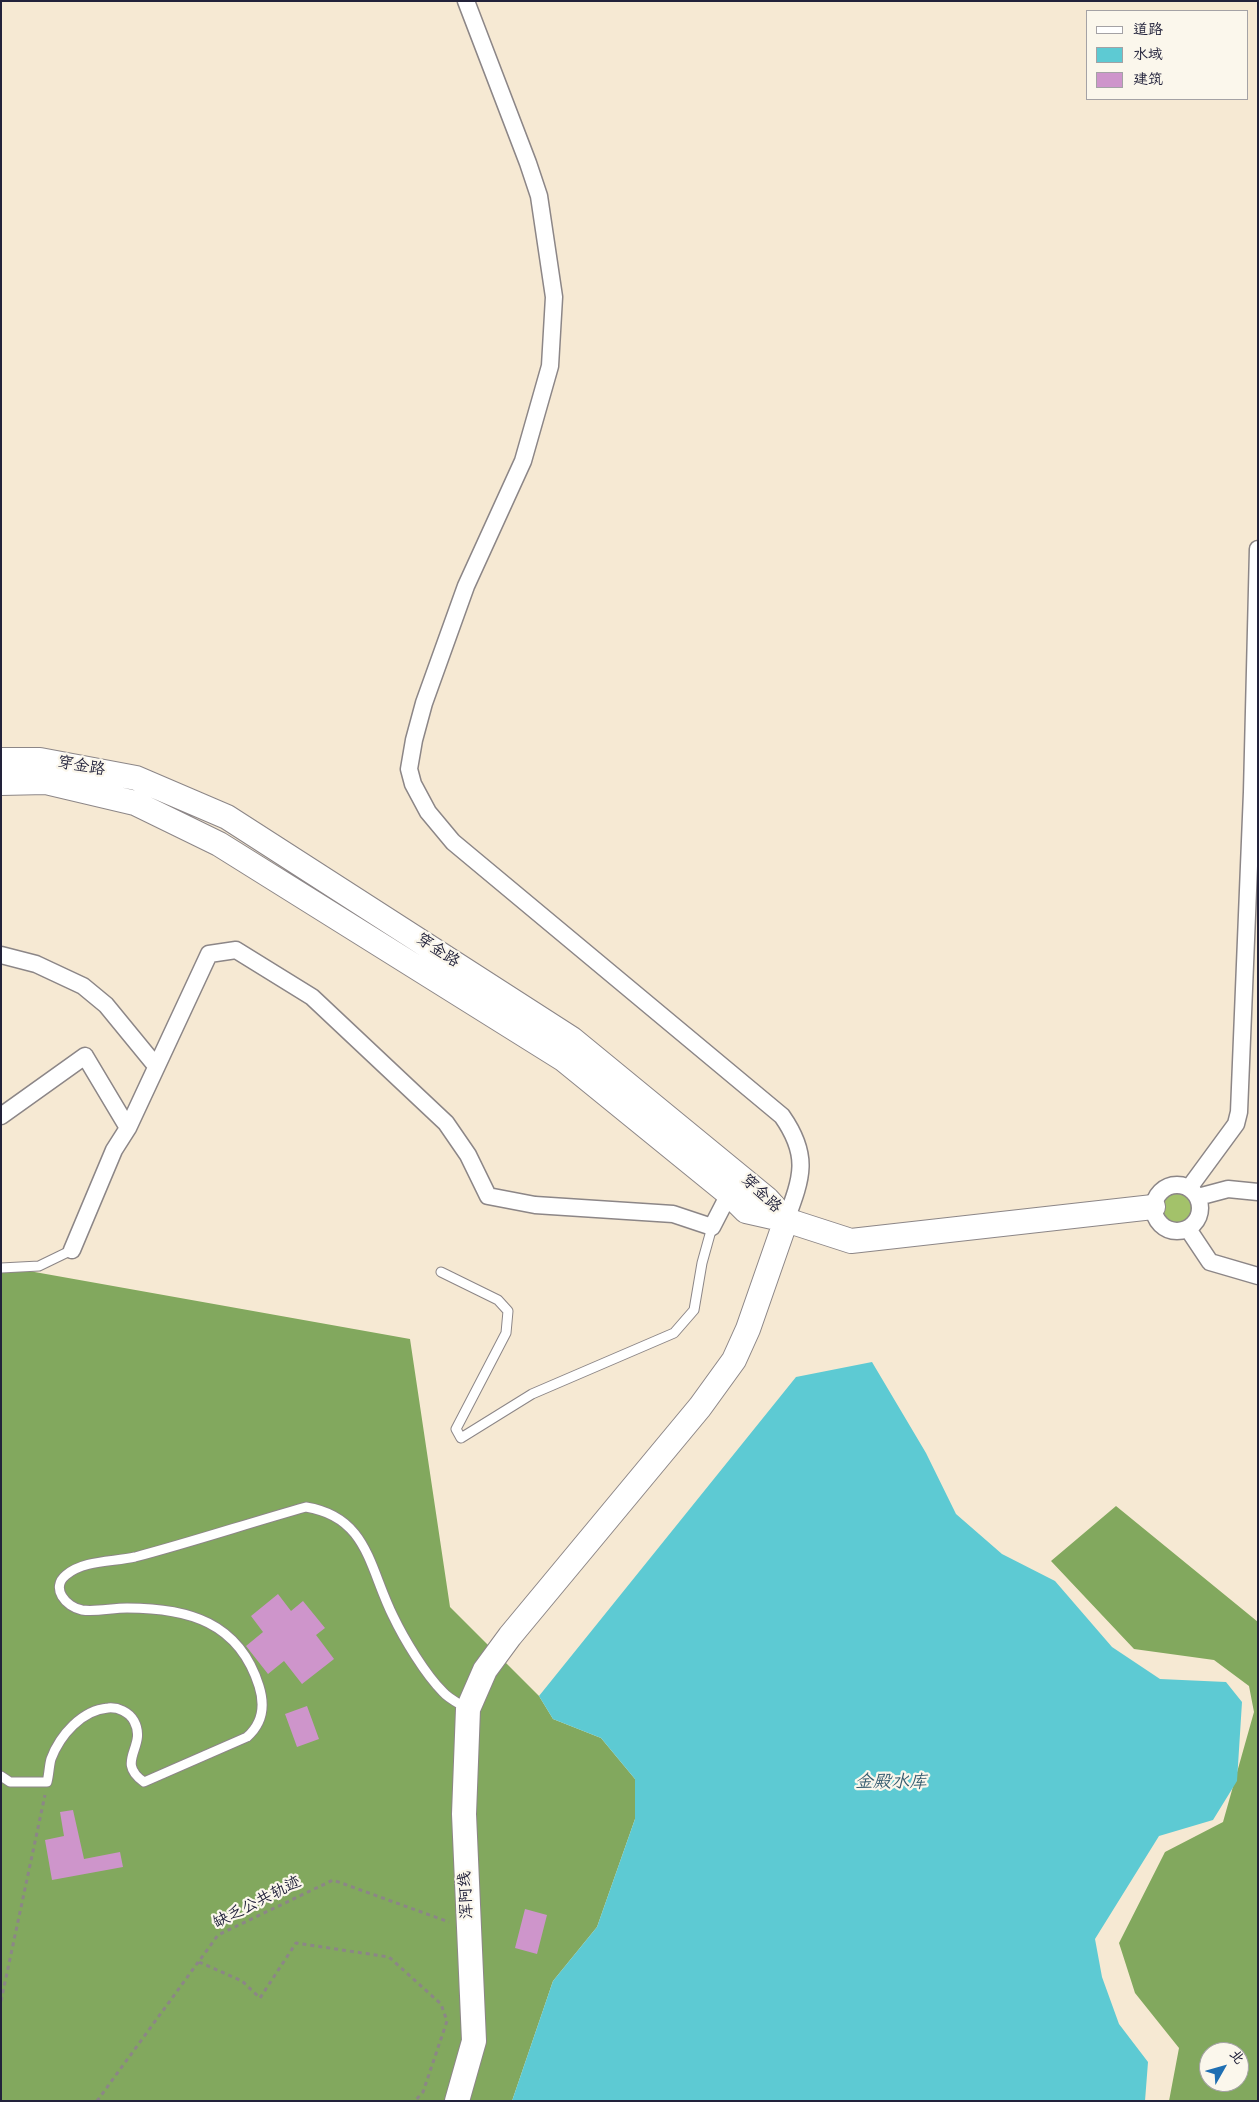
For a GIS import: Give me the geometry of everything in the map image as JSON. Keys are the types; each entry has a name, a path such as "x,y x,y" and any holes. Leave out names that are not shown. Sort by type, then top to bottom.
{"main road":[{"name":"穿金路","path":"1,760 40,760 136,778 228,817 572,1039 760,1192 786,1220"},
{"name":"穿金路","path":"1,783 46,782 135,803 219,844 563,1059 729,1194 746,1211 786,1220"},
{"path":"472,1699 485,1670 510,1636 700,1407 734,1360 748,1329 786,1220 851,1241 1153,1207"},
{"name":"浑阿线","path":"457,2101 474,2041 464,1814 472,1699"}],"street":[{"path":"466,1 539,196 554,297 553,332 550,366 523,462 466,586 424,704 414,740 410,769 413,784 428,812 453,842 782,1116 795,1134 802,1165 796,1192 786,1220"},
{"path":"1193,1193 1236,1124 1239,1112 1252,792 1258,549"},
{"path":"72,1250 114,1150 128,1128 209,954 236,950 312,997 446,1122 468,1155 488,1196 535,1205 673,1214 712,1227 729,1194"},
{"path":"1,955 36,964 83,986 106,1005 156,1066"},
{"path":"1,1116 85,1056 128,1128"},
{"path":"1178,1184 1193,1193 1200,1205 1199,1213 1196,1221 1188,1229 1175,1231 1167,1229 1155,1218 1153,1207 1157,1195 1162,1189 1178,1184"},
{"path":"1193,1193 1228,1188 1258,1192"},
{"path":"1188,1229 1210,1262 1258,1276"}],"lane":[{"path":"441,1272 498,1300 508,1311 506,1333 456,1429 462,1438 532,1394 674,1333 694,1310 702,1263 712,1227"},
{"path":"1,1268 39,1266 72,1250"},
{"path":"1,1776 10,1782 47,1782 51,1760 63,1738 81,1719 95,1709 112,1707 121,1709 129,1714 134,1721 140,1737 131,1760 132,1769 136,1777 144,1782 247,1737 255,1730 261,1719 263,1707 261,1691 248,1659 236,1642 222,1630 208,1622 184,1614 152,1608 80,1609 72,1606 60,1593 59,1585 63,1577 70,1571 86,1565 134,1557 306,1506 324,1510 341,1519 355,1534 365,1549 393,1616 423,1667 444,1693 472,1699"}],"path":[{"path":"1,2001 47,1782"},
{"name":"缺乏公共轨迹","path":"97,2101 218,1935 333,1880 470,1930"},
{"path":"199,1962 242,1981 260,1998 296,1942 390,1958 441,2004 446,2021 423,2092 415,2101"}],"green space":[{"path":"1176,1192 1182,1193 1187,1197 1191,1202 1191,1214 1187,1219 1182,1223 1176,1224 1170,1223 1165,1219 1161,1214 1160,1208 1161,1202 1165,1197 1170,1193"},
{"path":"1,1266 410,1339 450,1607 539,1696 553,1719 601,1738 635,1779 635,1819 597,1927 553,1981 512,2101 1,2101"},
{"path":"1116,1506 1258,1622 1258,2101 1169,2101 1179,2048 1135,1993 1119,1943 1165,1852 1223,1822 1254,1712 1249,1686 1214,1660 1134,1649 1051,1561"}],"water":[{"name":"金殿水库","path":"872,1362 926,1453 956,1514 1002,1554 1055,1581 1112,1647 1160,1679 1226,1682 1242,1702 1237,1781 1213,1820 1159,1836 1095,1939 1102,1977 1119,2024 1148,2062 1145,2101 512,2101 553,1981 597,1927 635,1819 635,1779 601,1738 553,1719 539,1696 796,1377"}],"building":[{"path":"278,1594 291,1611 303,1601 325,1628 316,1635 334,1659 302,1684 284,1661 268,1674 246,1646 263,1632 251,1616"},
{"path":"307,1706 319,1739 297,1747 285,1714"},
{"path":"73,1810 84,1859 120,1852 123,1867 52,1880 45,1840 64,1836 60,1812"},
{"path":"525,1909 547,1915 537,1954 515,1948"}]}
